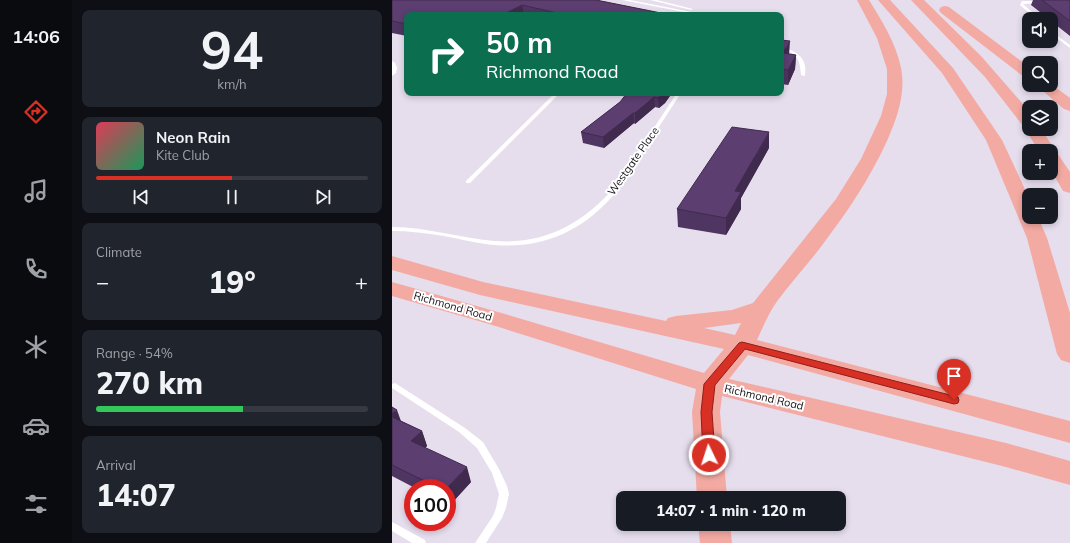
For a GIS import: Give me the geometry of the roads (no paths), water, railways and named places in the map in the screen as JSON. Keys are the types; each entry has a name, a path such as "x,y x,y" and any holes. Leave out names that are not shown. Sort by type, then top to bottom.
{"highway":[{"path":"712,491 706,412 710,384 742,345 761,308 848,198 870,161 894,101 895,77 890,58 884,41 863,0"},
{"path":"884,0 948,71 994,140 1037,238 1070,354"},
{"path":"917,0 990,72 1022,114"},
{"path":"933,0 1022,69"},
{"path":"1052,92 1070,106"},
{"path":"1058,167 1070,187"},
{"path":"392,263 480,288 742,345 1070,432"},
{"name":"Richmond Road","path":"392,289 497,319 710,384 1006,455 1070,473"},
{"path":"659,326 734,317 761,308"},
{"path":"715,531 716,543"}],"lane":[{"path":"624,0 686,12"},
{"path":"652,0 685,6 696,12"},
{"path":"1030,12 1021,4 1023,2 1046,2"},
{"path":"1058,38 1070,47"},
{"path":"784,49 795,52 800,56 802,75"},
{"path":"392,62 395,65 392,75"},
{"path":"468,182 555,96"},
{"name":"Westgate Place","path":"392,229 426,230 494,243 518,244 536,241 572,227 587,218 615,190 677,96"},
{"path":"395,386 462,430 480,445 496,472 504,494 501,508 497,518 480,543"},
{"path":"392,526 421,543"}]}
